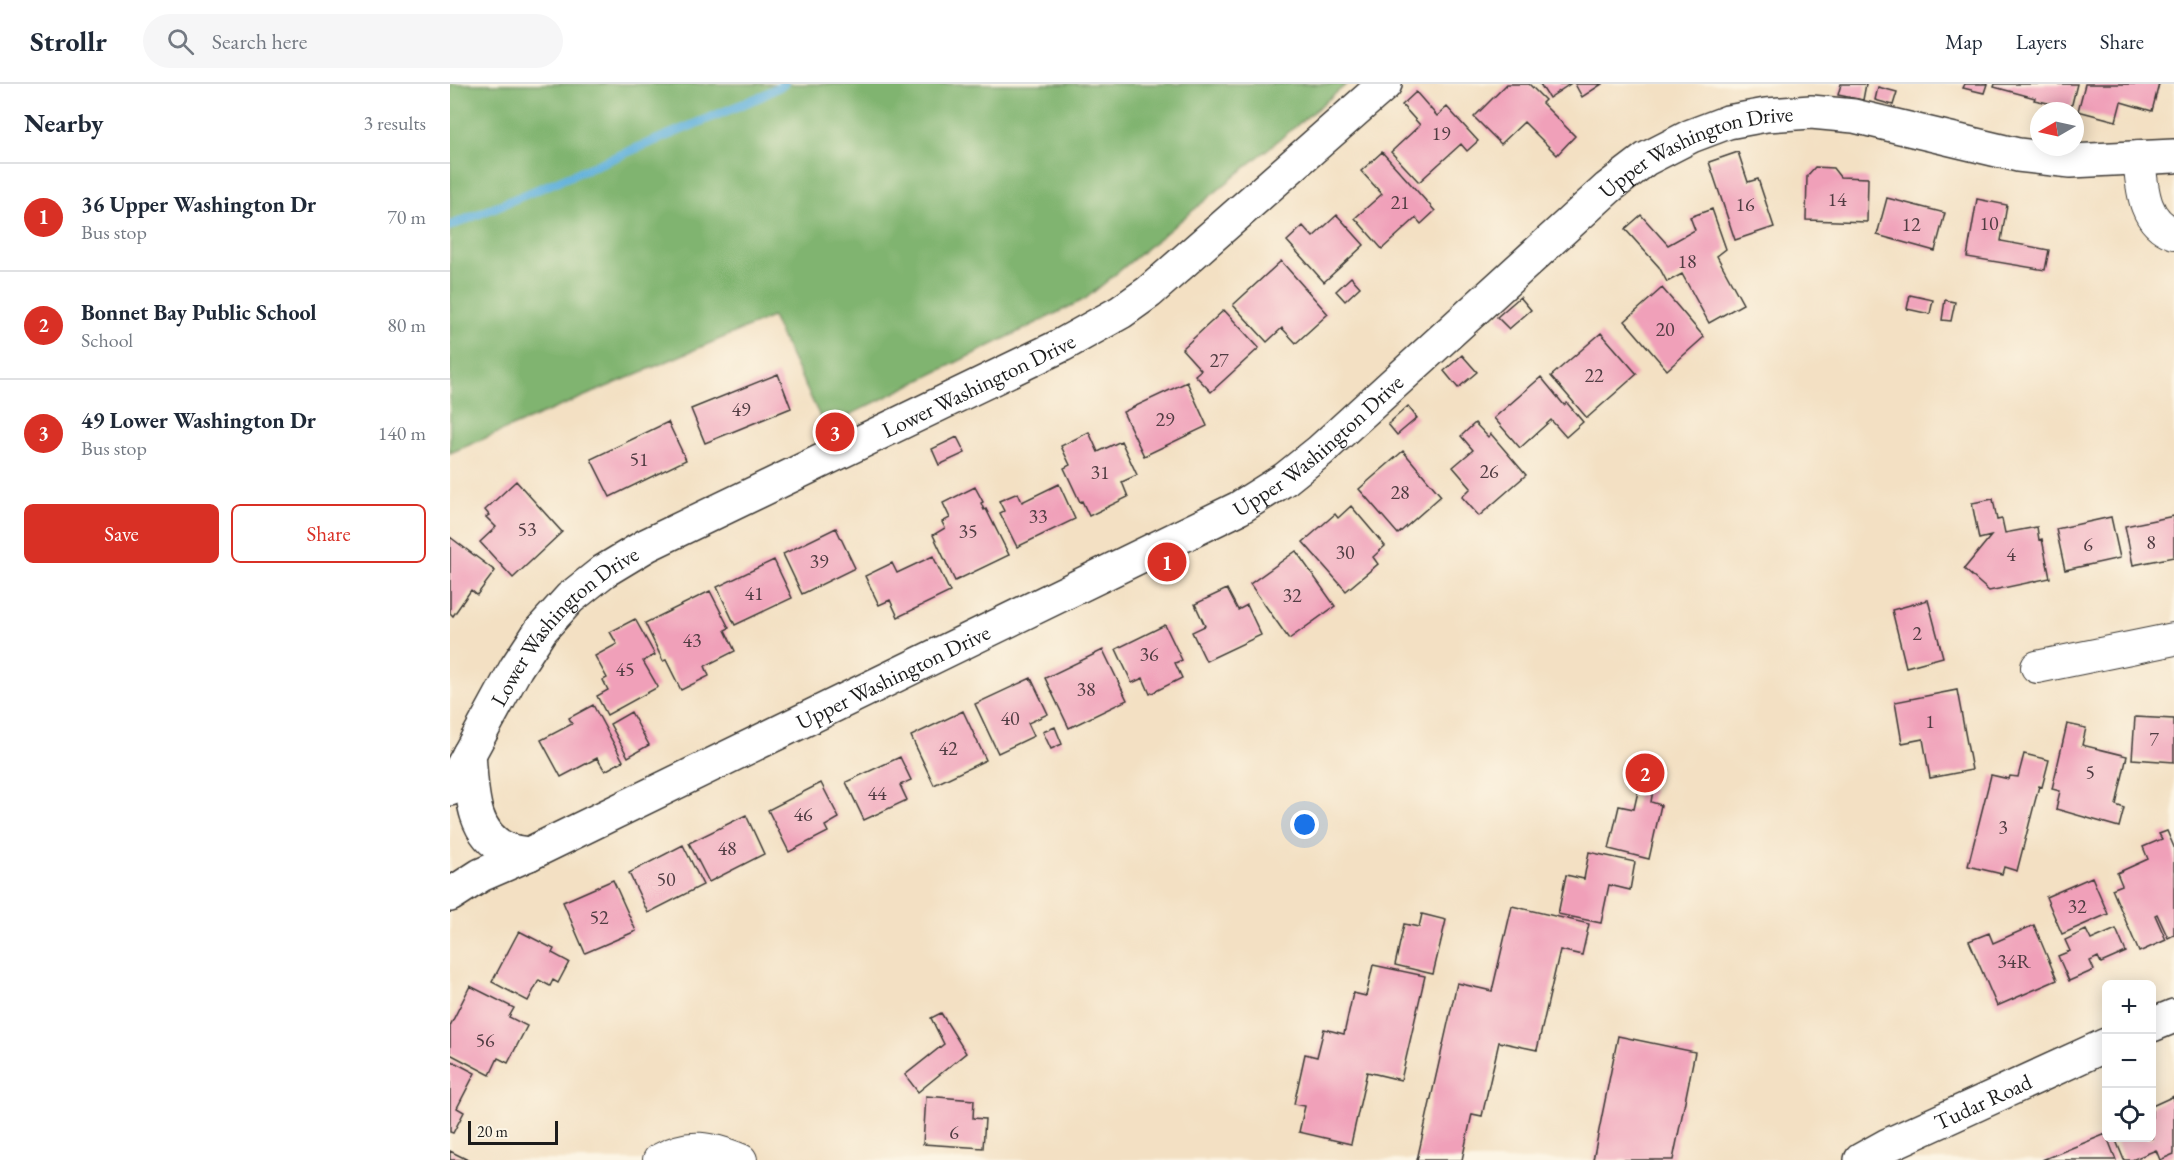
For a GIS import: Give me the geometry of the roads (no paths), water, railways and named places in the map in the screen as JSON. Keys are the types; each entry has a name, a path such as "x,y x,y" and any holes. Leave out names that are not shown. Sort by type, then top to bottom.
{"street":[{"name":"Lower Washington Drive","path":"450,789 516,668 541,630 570,598 604,571 647,545 1062,345 1121,312 1175,270 1385,84"},
{"name":"Upper Washington Drive","path":"450,896 480,875 529,854 1239,508 1285,479 1320,451 1608,188 1646,159 1691,136 1728,122 1811,112 1854,116 2018,155 2071,161 2174,156"},
{"path":"2174,146 2139,157 2142,189 2148,208 2155,222 2165,230 2174,233"},
{"path":"2037,667 2174,639"},
{"path":"469,754 477,817 485,834 508,851 529,854"},
{"path":"2156,1023 2174,1016"},
{"name":"Tudar Road","path":"1861,1160 1888,1145 2102,1047"},
{"path":"659,1160 674,1151 694,1148 718,1151 741,1160"}],"waterway":[{"path":"450,226 762,96 784,84"}],"place":[{"name":"49 Lower Washington Dr","path":"835,432"},
{"name":"36 Upper Washington Dr","path":"1167,562"},
{"name":"Bonnet Bay Public School","path":"1645,773"}]}
